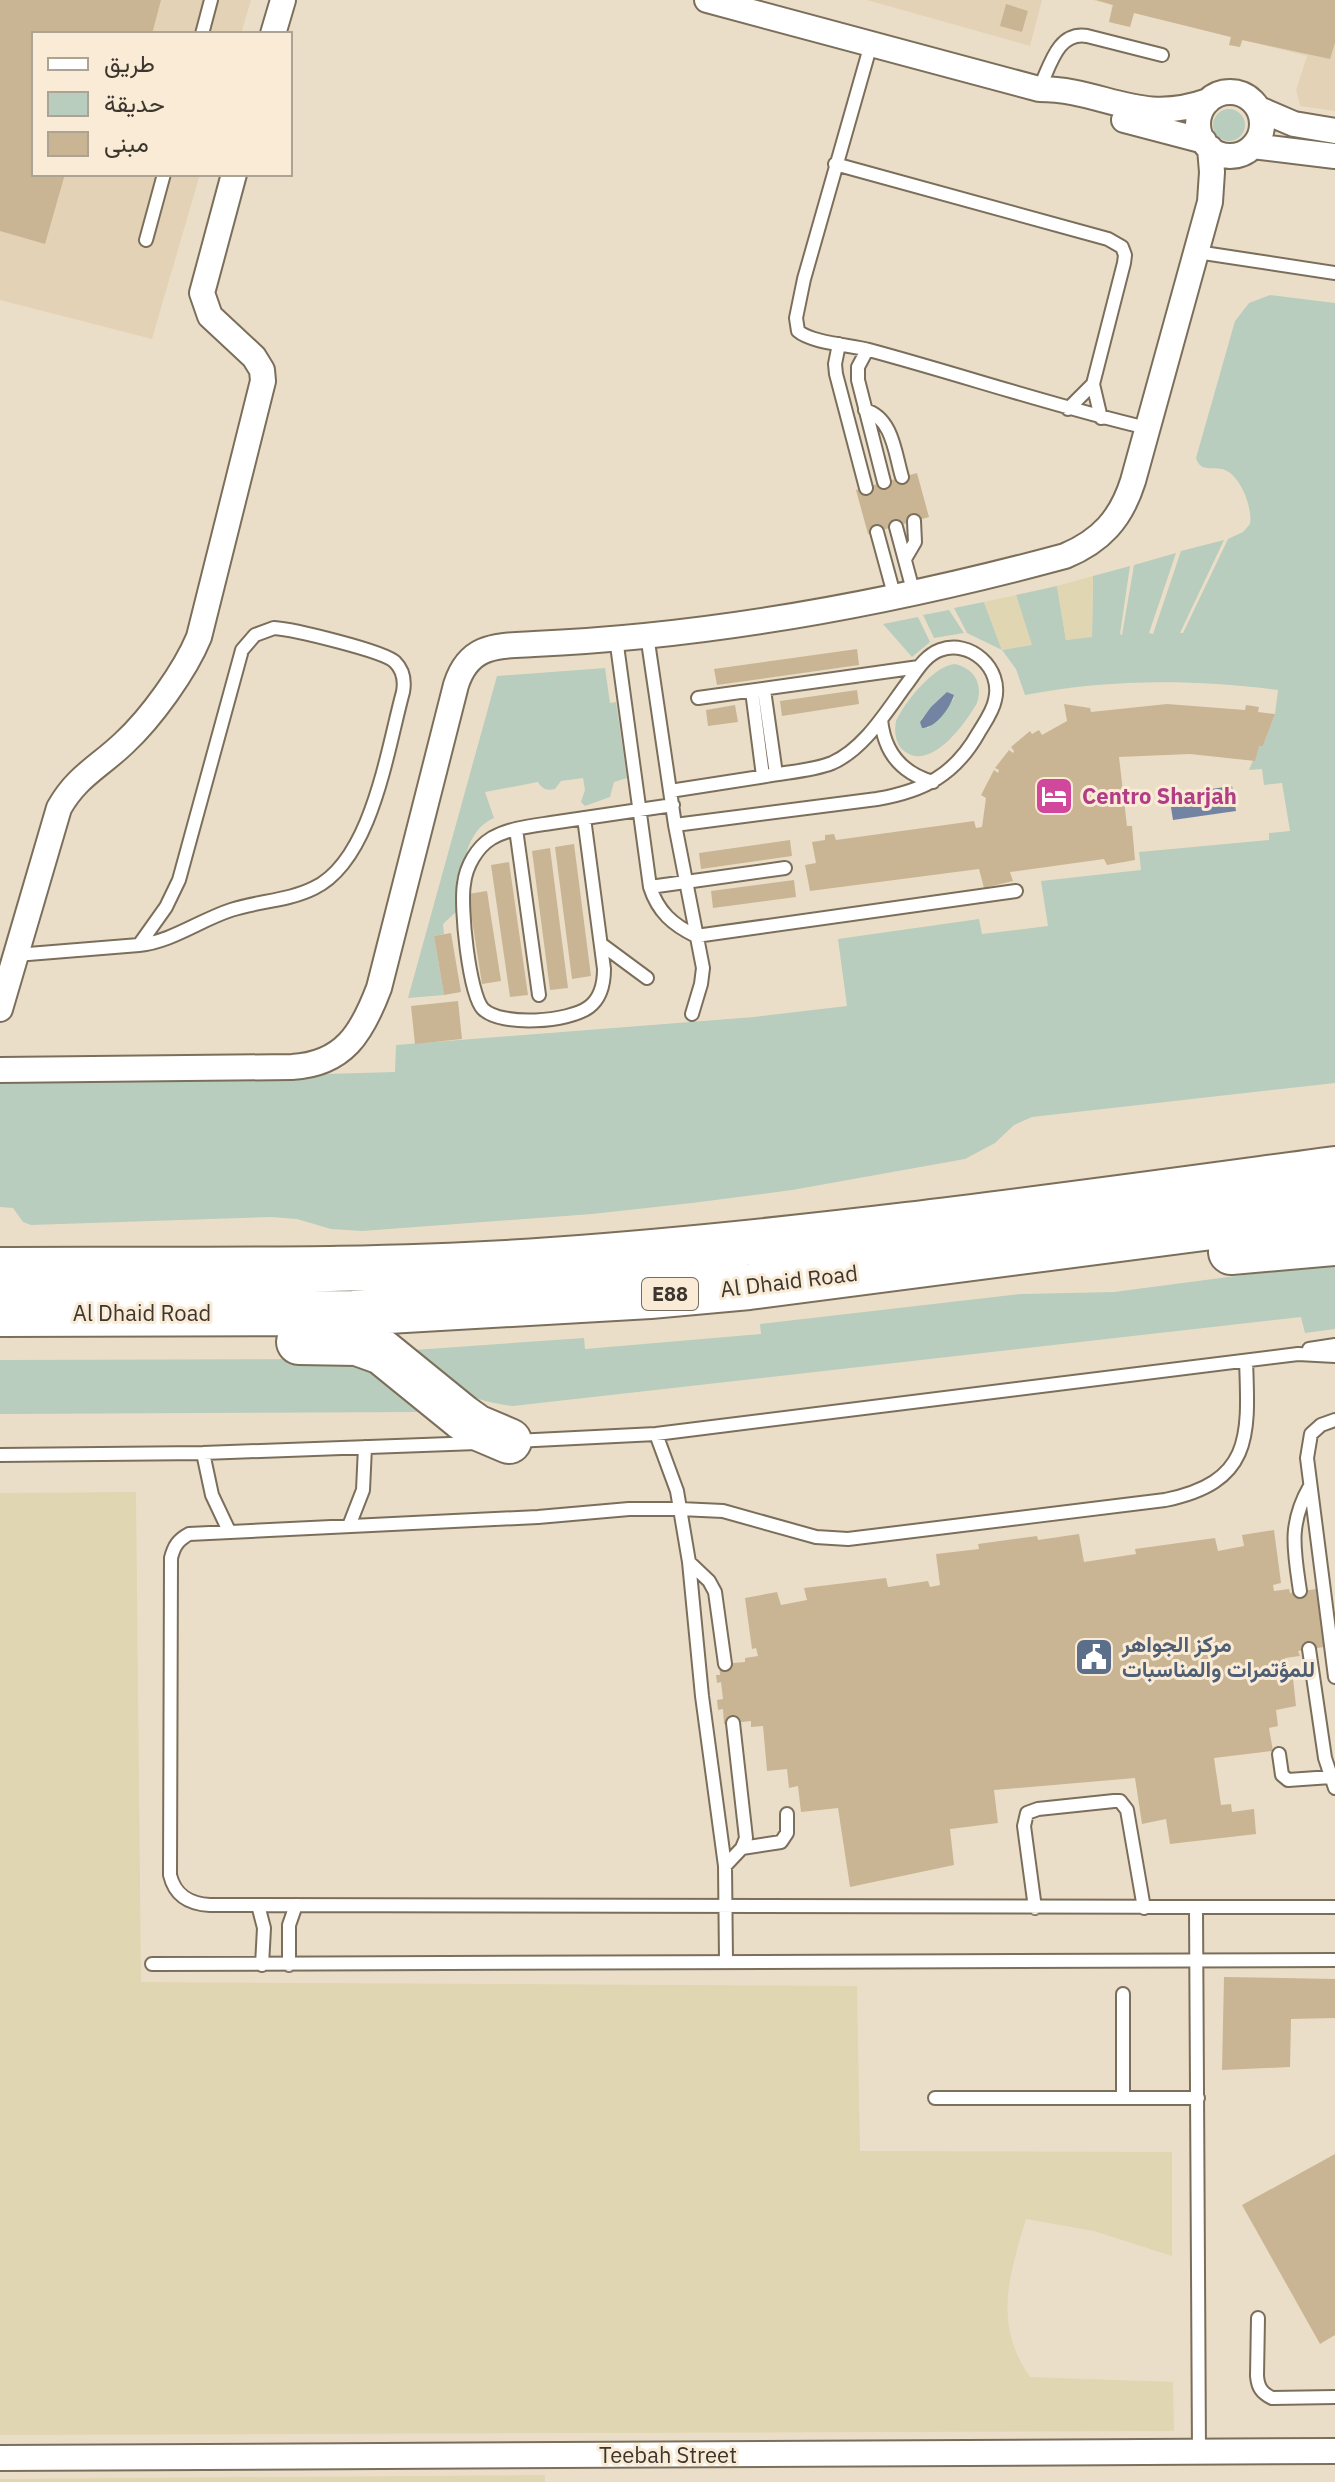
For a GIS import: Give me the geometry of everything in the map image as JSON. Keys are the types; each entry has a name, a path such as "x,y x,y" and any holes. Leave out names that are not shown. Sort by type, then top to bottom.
{"highway":[{"path":"1207,1186 1254,1159 1278,1151 1335,1142"},
{"name":"Al Dhaid Road","path":"0,1270 348,1268 549,1260 749,1243 1335,1169"},
{"name":"Al Dhaid Road","path":"0,1314 353,1313 565,1303 749,1287 1335,1211"},
{"path":"1057,1248 1188,1255 1335,1243"},
{"path":"137,1313 175,1331 213,1340 344,1342 370,1347 394,1359 476,1427 509,1441"}],"street":[{"path":"274,32 283,0"},
{"path":"707,0 1039,89 1061,90 1145,110 1177,110 1223,93 1240,93 1259,109 1261,133 1210,202"},
{"path":"1039,89 1071,106 1207,144 1225,155 1248,150 1335,156"},
{"path":"0,1070 292,1067 316,1064 338,1053 362,1025 379,988 456,685 467,662 477,654 500,645 647,635 788,617 904,596 1065,556 1093,542 1116,520 1127,502 1197,252 1210,202 1212,172 1207,144 1198,125 1202,108 1208,101"},
{"path":"1259,109 1294,124 1335,131"},
{"path":"0,1009 54,824 67,794 77,781 136,731 184,667 199,637 263,381 262,370 254,357 210,316 202,293 233,176"},
{"name":"Teebah Street","path":"0,2458 1335,2451"}],"lane":[{"path":"203,32 211,0"},
{"path":"1039,89 1062,43 1069,37 1087,36 1162,55"},
{"path":"871,44 804,279 796,318 798,331 809,337 867,350 1068,409 1147,428"},
{"path":"835,164 1116,242 1122,247 1125,255 1093,384 1101,418"},
{"path":"146,240 163,176"},
{"path":"1197,252 1335,273"},
{"path":"839,344 836,374 866,488"},
{"path":"867,350 861,358 857,374 884,482"},
{"path":"1068,409 1093,384"},
{"path":"865,410 878,416 887,426 902,477"},
{"path":"905,559 915,542 914,521"},
{"path":"896,527 905,559 904,596"},
{"path":"877,532 904,596"},
{"path":"16,955 139,945 171,936 229,911 310,890 337,874 356,845 371,810 403,692 403,676 396,663 383,654 283,629 264,631 248,642 239,659 179,880 166,907 139,945"},
{"path":"647,635 675,825 703,968 692,1014"},
{"path":"616,638 650,887 662,913 683,929 696,936 1016,891"},
{"path":"670,791 817,767 841,758 854,749 881,719 919,667 939,651 949,648 968,650 977,654 990,668 997,689 990,712 962,758 933,783 877,799 675,825"},
{"path":"698,698 919,667"},
{"path":"758,690 769,775"},
{"path":"881,719 882,734 895,760 906,771 933,783"},
{"path":"584,818 601,944 604,983 599,995 591,1006 579,1013 515,1021 491,1015 481,1007 472,985 463,885 468,868 489,839 516,829 584,818 673,805"},
{"path":"516,829 539,995"},
{"path":"650,887 785,868"},
{"path":"601,944 647,978"},
{"path":"0,1455 203,1453 656,1434 1246,1361 1335,1345"},
{"path":"1279,1356 1335,1356"},
{"path":"1246,1361 1248,1418 1240,1452 1218,1480 1186,1496 848,1539 816,1537 723,1511 680,1509 629,1509 538,1517 189,1534 173,1548 171,1558 170,1875 176,1890 185,1899 197,1904 1335,1907"},
{"path":"1335,1420 1321,1425 1311,1434 1307,1458 1335,1677"},
{"path":"656,1434 671,1472 689,1562 702,1696 725,1866 726,1961"},
{"path":"349,1526 363,1490 365,1447"},
{"path":"203,1453 212,1495 229,1531"},
{"path":"1300,1591 1293,1529 1296,1514 1310,1486"},
{"path":"689,1562 709,1581 715,1592 725,1664"},
{"path":"1279,1754 1282,1775 1288,1780 1333,1783 1325,1758 1309,1649"},
{"path":"725,1866 742,1848 746,1828 733,1723"},
{"path":"1035,1908 1024,1826 1027,1813 1038,1809 1114,1801 1120,1801 1127,1810 1144,1908"},
{"path":"742,1848 781,1842 787,1833 787,1814"},
{"path":"258,1905 264,1928 262,1965"},
{"path":"289,1965 289,1925 296,1905"},
{"path":"1196,1908 1199,2452"},
{"path":"152,1964 1335,1960"},
{"path":"1123,1994 1123,2097"},
{"path":"935,2098 1198,2098"},
{"path":"1258,2318 1257,2376 1263,2394 1272,2398 1335,2397"}],"shaded area":[{"path":"0,0 251,0 242,32 32,32 32,176 199,176 152,339 0,300"},
{"path":"867,0 1042,0 1030,46"},
{"path":"1092,0 1335,0 1335,111 1300,106 1296,90 1307,56 1243,40 1240,47 1229,45 1231,37 1134,13 1130,27 1109,22 1112,5"}],"green space":[{"path":"1229,109 1240,114 1245,125 1240,136 1229,141 1218,136 1213,125 1218,114"},
{"path":"1270,295 1335,303 1335,1083 1032,1117 1014,1125 995,1143 965,1159 792,1190 592,1214 362,1231 331,1229 297,1219 271,1217 31,1225 23,1222 13,1208 0,1207 0,1081 395,1072 396,1045 754,1017 847,1006 838,939 979,919 982,934 1048,926 1041,881 1141,870 1139,852 1269,840 1269,833 1290,831 1282,783 1264,785 1262,769 1249,770 1259,746 1263,746 1275,714 1278,690 1151,682 1088,686 1025,695 1016,669 1002,650 1031,644 1016,595 1057,586 1066,640 1092,636 1093,576 1130,566 1122,635 1134,565 1176,553 1149,633 1153,634 1181,551 1224,540 1180,633 1183,633 1228,539 1243,532 1250,524 1247,501 1240,484 1222,469 1200,466 1196,458 1235,321 1249,303"},
{"path":"984,602 1002,650 967,633 954,608"},
{"path":"949,610 964,633 934,638 923,615"},
{"path":"918,617 930,642 912,657 883,624"},
{"path":"947,666 962,666 976,678 979,690 977,703 946,743 936,751 914,756 899,744 895,733 896,721 921,686","holes":["948,692 954,698 928,728 920,722"]},
{"path":"605,668 610,703 616,702 627,778 614,782 610,797 585,806 581,802 585,790 583,778 561,781 552,790 545,789 538,782 485,792 494,818 483,825 469,845 462,871 458,910 443,924 444,934 434,936 444,995 408,998 497,676"},
{"path":"1335,1263 1335,1329 1305,1333 1301,1317 513,1406 468,1395 414,1350 584,1338 585,1349 761,1334 760,1324 1021,1294 1114,1292"},
{"path":"334,1359 363,1364 421,1412 0,1414 0,1360"}],"sand":[{"path":"1093,576 1092,637 1066,640 1057,586"},
{"path":"1016,595 1032,645 1002,650 984,602"},
{"path":"136,1492 141,1982 857,1986 860,2151 1172,2152 1172,2256 1094,2231 1026,2219 1010,2280 1008,2319 1011,2338 1030,2377 1173,2382 1174,2431 0,2435 0,1493"},
{"path":"545,2475 545,2482 0,2482 0,2479"}],"water":[{"path":"947,692 954,695 946,711 932,725 922,728 920,722"},
{"path":"1232,786 1236,811 1173,820 1169,795"}],"building":[{"path":"0,0 161,0 153,32 32,32 32,176 64,176 45,244 0,231"},
{"path":"1096,0 1335,0 1335,43 1330,59 1242,40 1240,47 1229,45 1231,37 1134,13 1130,27 1109,22 1113,5"},
{"path":"1006,4 1028,11 1022,32 1000,26"},
{"path":"917,473 929,517 868,534 856,490"},
{"path":"857,649 859,665 717,685 714,669"},
{"path":"857,690 859,704 782,716 780,701"},
{"name":"Centro Sharjah","path":"1064,704 1090,708 1091,712 1167,704 1245,710 1246,705 1259,707 1258,712 1275,714 1255,761 1190,754 1119,757 1127,826 1132,826 1135,860 1107,865 1104,859 1010,872 1013,881 984,888 979,869 810,891 805,865 816,863 812,842 825,840 825,835 834,834 836,840 974,821 976,828 982,827 986,798 981,795 994,770 998,773 999,770 995,768 1009,750 1013,753 1011,747 1030,731 1032,734 1039,730 1042,735 1067,721"},
{"path":"735,705 738,722 708,726 706,710"},
{"path":"790,840 792,856 701,869 699,853"},
{"path":"574,844 591,976 572,979 555,847"},
{"path":"550,848 568,988 550,990 532,851"},
{"path":"509,862 528,995 510,997 491,865"},
{"path":"794,880 796,897 713,908 711,891"},
{"path":"487,891 501,981 482,984 468,894"},
{"path":"451,933 461,992 444,995 434,936"},
{"path":"458,1001 462,1039 415,1044 411,1006"},
{"path":"1274,1530 1281,1583 1273,1585 1274,1591 1289,1589 1290,1593 1316,1589 1324,1647 1298,1651 1300,1656 1285,1658 1288,1669 1292,1669 1296,1706 1276,1710 1278,1726 1269,1728 1273,1751 1214,1758 1221,1805 1231,1804 1232,1812 1254,1809 1256,1834 1170,1844 1166,1819 1142,1824 1135,1778 994,1790 998,1823 950,1829 954,1865 850,1887 838,1808 801,1812 798,1786 789,1788 787,1769 767,1771 763,1726 751,1727 751,1721 724,1724 723,1709 718,1710 717,1700 723,1699 721,1682 717,1683 716,1675 720,1675 719,1664 745,1662 745,1658 758,1656 756,1648 752,1649 745,1598 777,1592 781,1605 807,1600 804,1588 886,1578 888,1587 928,1581 930,1587 940,1585 936,1554 979,1549 978,1544 1037,1536 1038,1540 1079,1534 1084,1562 1136,1554 1135,1549 1215,1538 1218,1551 1244,1546 1242,1535"},
{"path":"1224,1977 1335,1979 1335,2018 1291,2019 1290,2067 1222,2070"},
{"path":"1335,2154 1335,2335 1320,2344 1242,2205"}],"place":[{"name":"Centro Sharjah","path":"1054,796"},
{"name":"مركز الجواهر للمؤتمرات والمناسبات","path":"1094,1657"}]}
